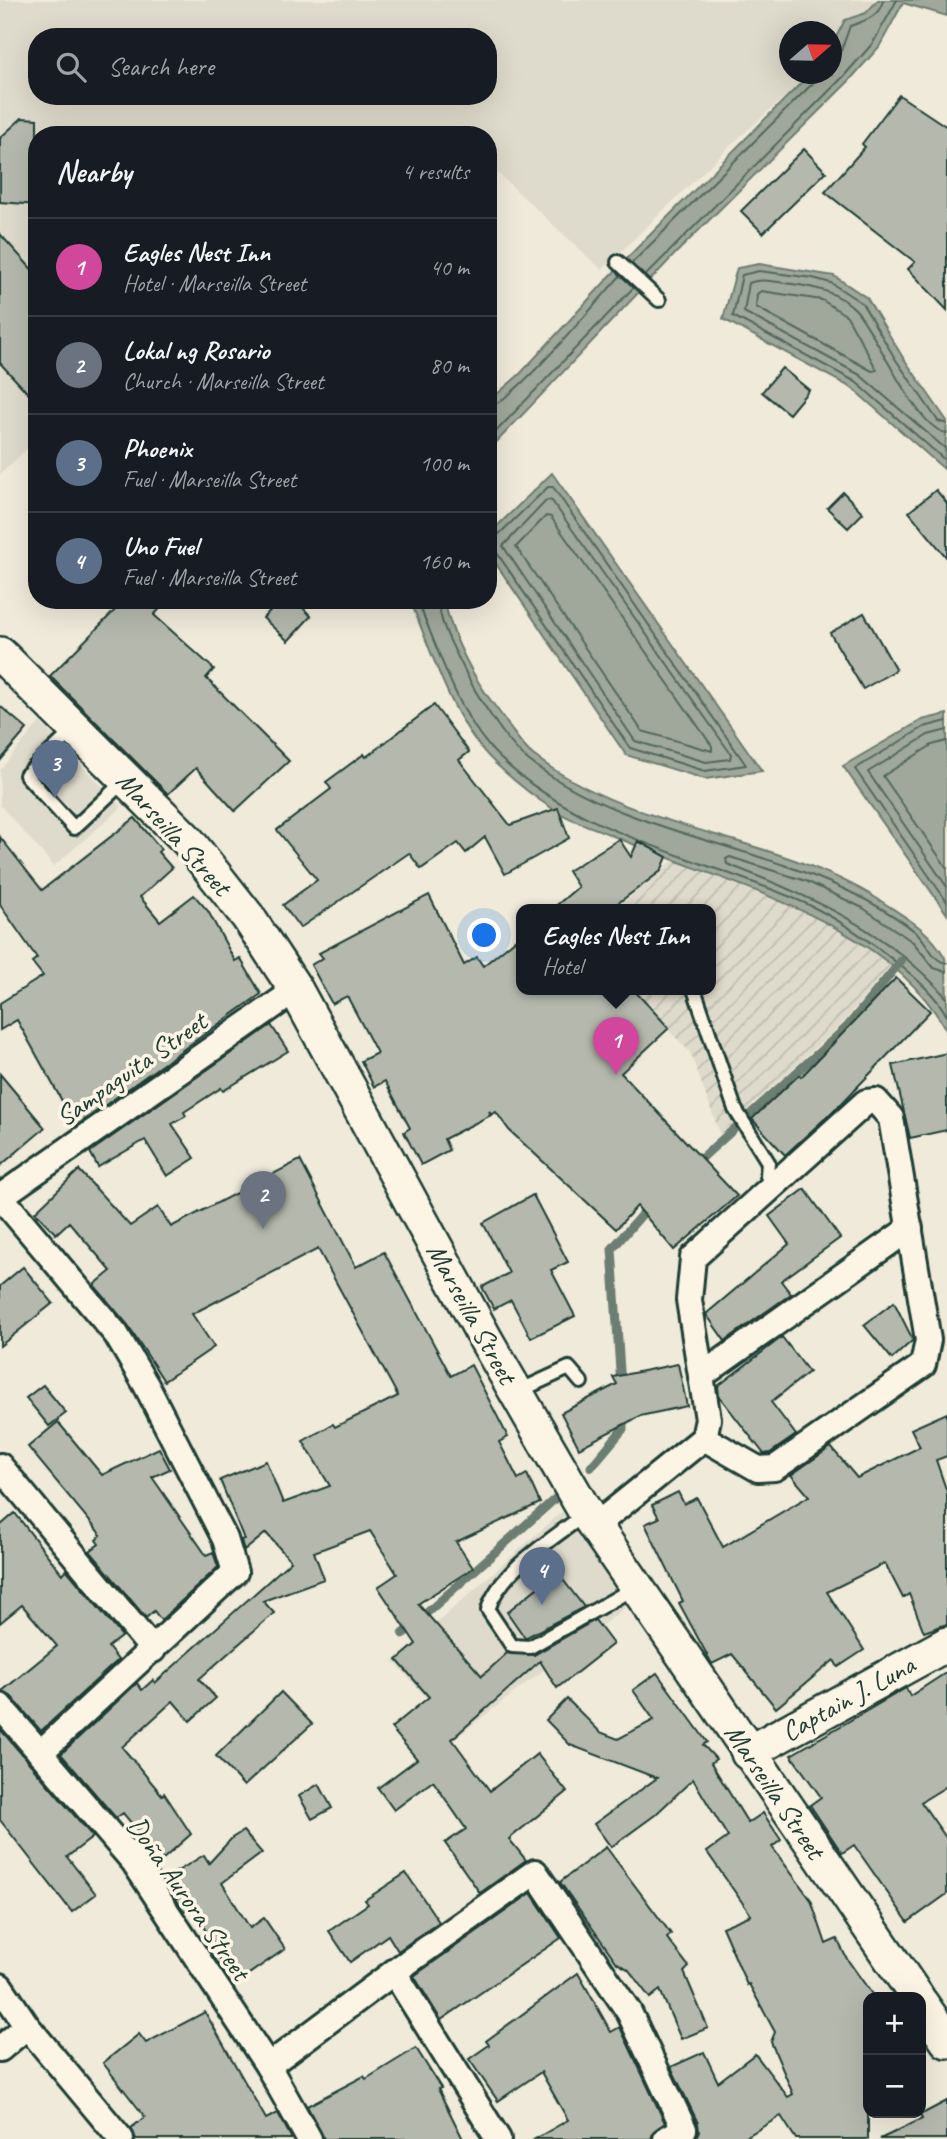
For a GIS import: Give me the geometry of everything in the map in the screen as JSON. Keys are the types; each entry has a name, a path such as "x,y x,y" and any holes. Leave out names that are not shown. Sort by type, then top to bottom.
{"main road":[{"name":"Marseilla Street","path":"0,654 188,841 248,917 296,990 516,1392 591,1519 748,1753 914,1992"},
{"name":"Captain J. Luna","path":"748,1753 947,1644"},
{"path":"926,2010 947,2041"}],"street":[{"name":"Sampaguita Street","path":"0,1196 296,990"},
{"path":"591,1519 704,1438 708,1419 689,1300 693,1258 866,1102 876,1101 891,1118 928,1340 923,1365 775,1468 758,1469 704,1438"},
{"path":"0,1196 116,1334 146,1385 225,1539 235,1572 40,1753"},
{"path":"701,1376 910,1228"},
{"path":"0,1466 153,1650"},
{"name":"Doña Aurora Street","path":"0,1706 134,1862 268,2066 309,2139"},
{"path":"268,2066 535,1872 629,2012 684,2129 666,2139"},
{"path":"394,1972 498,2139"},
{"path":"0,1986 27,2026 121,2139"},
{"path":"0,2049 27,2026"}],"lane":[{"path":"618,262 659,300"},
{"path":"76,729 26,775 74,828 127,779"},
{"path":"696,995 735,1109 768,1162 767,1176"},
{"path":"516,1392 569,1368 581,1382"},
{"path":"591,1519 503,1580 492,1594 488,1610 512,1646 530,1647 636,1586"}],"shaded area":[{"path":"0,0 892,0 842,45 842,21 779,21 779,84 799,84 731,145 602,270 497,172 497,126 28,126 28,448 0,474"},
{"path":"40,722 122,807 54,866 0,805 0,770"},
{"path":"674,860 807,912 857,941 890,966 843,1023 720,1134 690,1052 634,995 716,995 716,904 621,904"},
{"path":"565,1509 627,1606 459,1735 394,1661"}],"water":[{"path":"878,0 947,0 947,16 903,3 879,47 848,82 676,253 497,442 497,394 520,374 626,259 800,84 842,84 842,26 845,20 866,13"},
{"path":"759,264 834,276 867,298 902,356 947,421 944,469 852,388 723,319 737,268"},
{"path":"552,473 762,771 705,779 626,755 497,565 497,526"},
{"path":"414,609 447,609 465,658 514,733 533,755 574,781 617,802 662,819 801,862 845,881 920,928 934,941 945,958 947,1032 920,993 885,960 844,932 750,888 654,853 553,809 523,788 480,746 455,708"},
{"path":"947,714 947,914 843,766 922,720"}],"building":[{"path":"899,95 947,127 947,310 908,269 915,262 825,192 865,147 862,144"},
{"path":"22,118 37,119 37,126 28,126 28,204 0,202 0,138"},
{"path":"804,149 826,172 763,233 741,211"},
{"path":"0,234 28,265 28,393 0,363"},
{"path":"782,368 809,390 789,414 762,392"},
{"path":"936,490 947,503 947,558 909,512"},
{"path":"843,492 863,513 848,528 827,508"},
{"path":"116,609 160,609 154,615 214,669 206,678 289,761 235,811 196,768 168,794 50,676"},
{"path":"272,609 304,609 311,616 288,641 263,618"},
{"path":"864,613 896,670 863,689 830,633"},
{"path":"434,705 469,752 459,760 510,825 558,808 569,838 505,874 485,837 466,853 458,843 421,869 409,853 300,928 283,905 317,880 277,830 331,789 326,782 364,754 366,757"},
{"path":"0,706 27,729 0,761"},
{"path":"135,818 161,849 158,852 172,868 140,897 160,921 194,895 208,911 235,961 240,958 261,994 76,1126 17,1020 0,1030 0,1003 43,976 32,962 37,958 0,905 0,837 42,890"},
{"path":"619,839 631,857 638,841 667,857 661,871 617,904 558,904 578,887 568,871"},
{"path":"429,895 464,965 477,957 483,966 516,939 516,995 639,995 669,1028 621,1073 737,1196 674,1250 637,1206 616,1229 509,1130 496,1112 492,1114 489,1111 491,1115 444,1139 449,1150 421,1165 404,1132 410,1128 385,1081 374,1087 361,1061 377,1053 347,996 332,1004 311,965 323,958 319,953"},
{"path":"896,978 930,1011 842,1103 785,1155 752,1119 799,1075 801,1077"},
{"path":"271,1025 288,1051 223,1091 221,1088 184,1112 186,1116 172,1124 195,1158 167,1176 145,1140 98,1167 90,1152"},
{"path":"947,1053 947,1130 910,1138 893,1065"},
{"path":"0,1074 45,1128 0,1166"},
{"path":"300,1160 356,1267 384,1252 451,1376 471,1365 508,1437 499,1442 518,1479 527,1474 540,1503 456,1542 473,1568 418,1604 482,1676 507,1653 534,1655 595,1620 613,1644 557,1688 540,1661 452,1739 490,1791 537,1754 567,1792 509,1839 526,1860 480,1893 445,1843 466,1829 433,1781 394,1810 378,1788 417,1759 391,1728 429,1697 397,1660 416,1644 378,1587 397,1574 370,1531 314,1552 324,1579 263,1601 274,1613 199,1679 216,1698 190,1721 173,1701 122,1747 162,1795 164,1793 191,1834 162,1860 123,1813 116,1818 61,1754 137,1683 142,1690 153,1680 155,1683 291,1561 266,1533 244,1551 241,1540 244,1539 220,1480 266,1461 283,1503 330,1486 303,1441 333,1424 335,1427 398,1396 318,1249 192,1314 214,1347 164,1381 128,1325 94,1285 111,1271 69,1222 56,1234 35,1212 79,1170 130,1226 158,1207 171,1227"},
{"path":"805,1189 840,1238 781,1281 791,1294 725,1341 706,1314 789,1244 769,1216"},
{"path":"533,1195 568,1262 551,1270 575,1316 531,1338 511,1300 494,1309 482,1287 509,1273 483,1223"},
{"path":"23,1267 53,1303 0,1346 0,1286"},
{"path":"894,1302 913,1340 892,1359 864,1325"},
{"path":"782,1337 809,1372 771,1402 796,1435 770,1453 764,1454 719,1396 718,1386"},
{"path":"678,1364 687,1406 640,1416 579,1448 561,1413 617,1384 613,1377"},
{"path":"43,1385 66,1413 49,1426 26,1398"},
{"path":"947,1413 947,1456 936,1460 947,1492 947,1624 924,1632 909,1594 903,1598 885,1563 827,1592 864,1650 838,1667 834,1660 776,1708 732,1654 712,1664 679,1603 683,1601 645,1524 659,1518 652,1505 678,1492 684,1504 697,1498 723,1547 809,1496 791,1475 831,1447 857,1478 920,1447 911,1429"},
{"path":"58,1422 102,1475 159,1448 170,1469 152,1477 206,1555 213,1552 218,1567 161,1620 154,1611 146,1618 90,1551 99,1544 96,1540 101,1535 28,1447"},
{"path":"15,1513 62,1574 67,1570 122,1636 108,1647 118,1660 41,1731 11,1696 1,1692 57,1646 22,1605 0,1623 0,1526"},
{"path":"557,1572 584,1607 525,1638 507,1612"},
{"path":"947,1672 947,1786 921,1802 947,1839 947,1894 908,1922 854,1845 842,1853 810,1805 821,1797 791,1755 906,1688 910,1696"},
{"path":"657,1673 707,1742 703,1745 716,1759 711,1763 748,1823 763,1813 781,1840 772,1847 811,1900 826,1944 837,1939 847,1959 870,1992 863,1992 863,2118 868,2118 868,2139 796,2139 781,2116 742,2139 695,2139 699,2131 698,2123 671,2067 704,2052 718,2082 755,2054 788,2097 793,2094 771,2042 775,2032 749,1984 747,1985 722,1927 751,1915 707,1852 728,1837 693,1779 655,1815 611,1847 594,1824 657,1778 570,1745 546,1720 567,1699 600,1732 618,1739 654,1720 633,1690"},
{"path":"281,1692 312,1724 244,1786 216,1756"},
{"path":"0,1729 93,1837 67,1857 96,1894 72,1912 0,1820"},
{"path":"319,1784 332,1808 312,1819 299,1796"},
{"path":"243,1831 262,1853 222,1883 250,1928 264,1918 285,1949 236,1983 215,1952 218,1950 191,1907 184,1911 176,1899 182,1892 171,1875 204,1855 209,1863 232,1838"},
{"path":"606,1847 671,1934 667,1938 689,1967 684,1972 708,2028 681,2039 660,1990 650,1998 628,1969 617,1963 560,1882"},
{"path":"406,1873 439,1922 398,1951 388,1935 350,1962 329,1931 368,1904 365,1900"},
{"path":"531,1893 561,1938 441,2020 414,1976"},
{"path":"578,1973 611,2032 620,2027 665,2123 654,2131 651,2139 535,2139 568,2120 541,2072 498,2101 469,2059 489,2045 486,2041"},
{"path":"205,2012 266,2119 278,2113 292,2139 136,2139 131,2128 145,2117 103,2063 139,2034 146,2043"},
{"path":"416,2048 441,2088 438,2089 463,2139 324,2139 307,2106 364,2076 366,2079"},
{"path":"947,2101 947,2139 880,2139 926,2118 926,2112"}],"waterway":[{"path":"694,1165 847,1027 901,961"},
{"path":"621,1386 612,1249 650,1205"},
{"path":"591,1467 623,1429 623,1414"},
{"path":"403,1634 557,1497"}],"place":[{"name":"Phoenix","path":"55,798"},
{"name":"Eagles Nest Inn","path":"616,1075"},
{"name":"Lokal ng Rosario","path":"263,1229"},
{"name":"Uno Fuel","path":"542,1605"}]}
